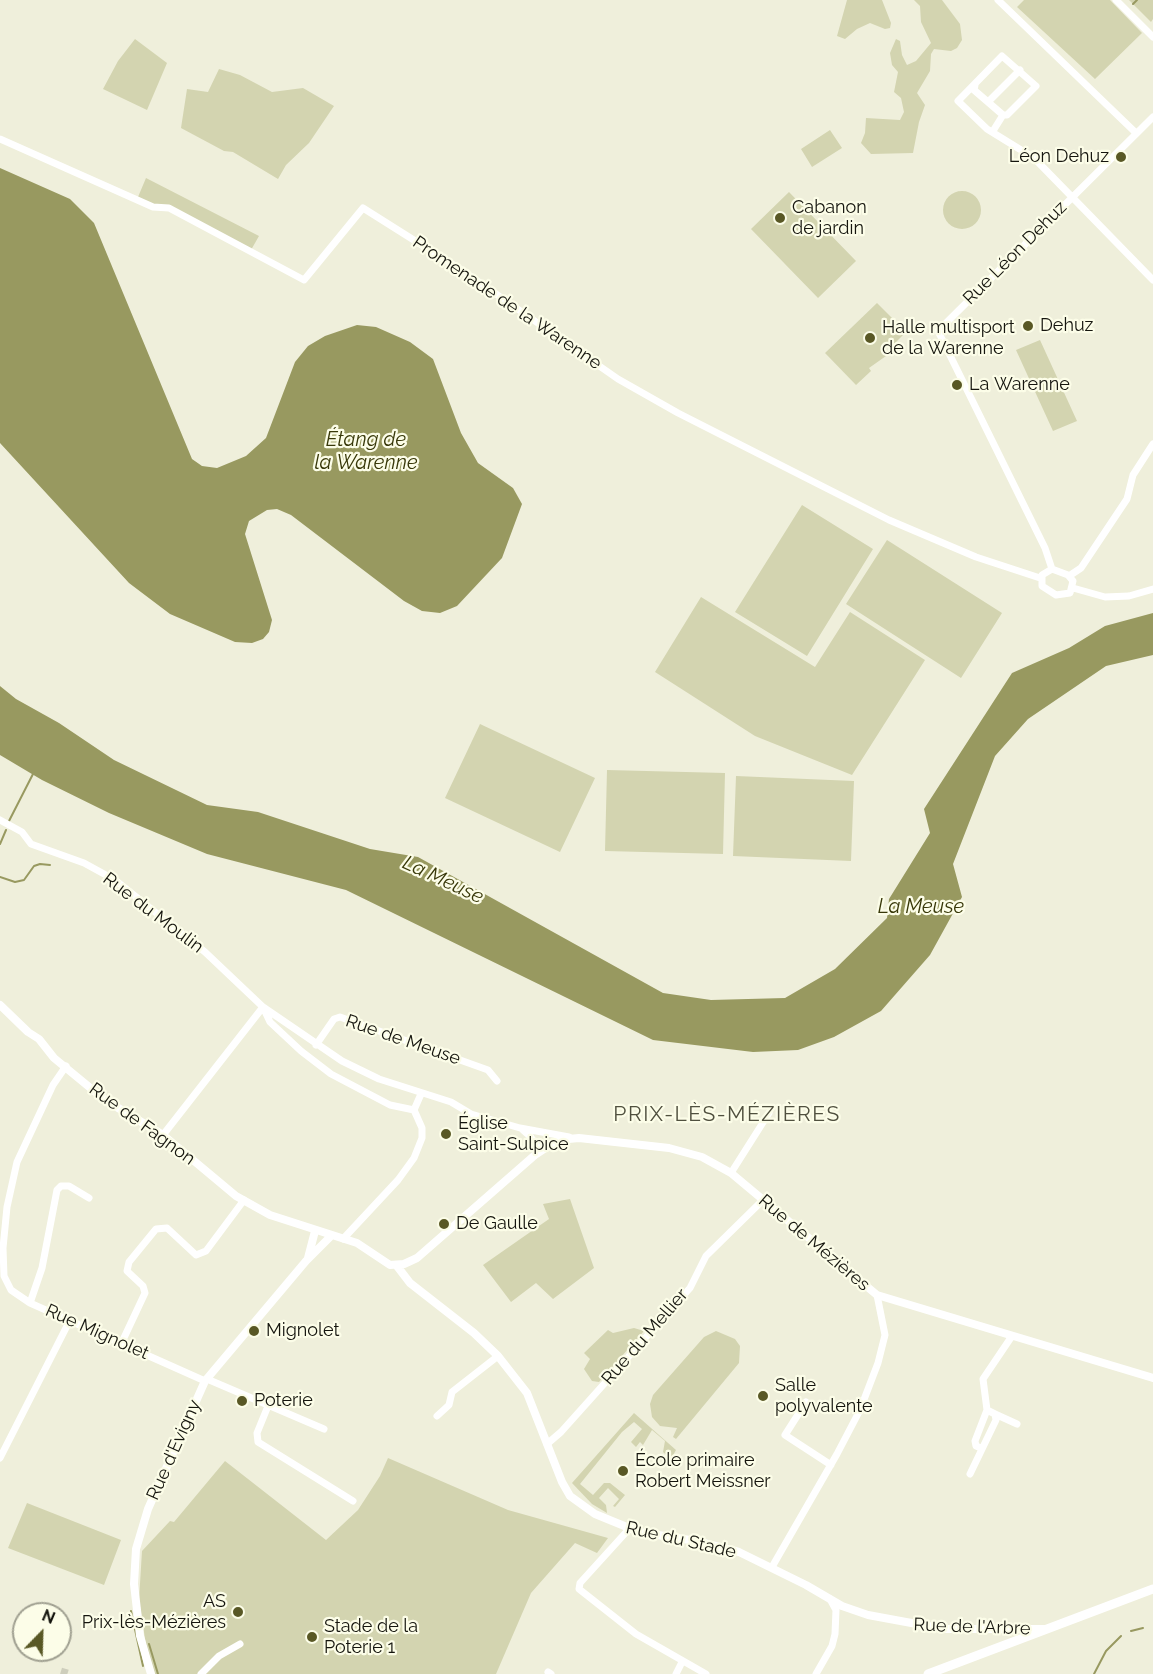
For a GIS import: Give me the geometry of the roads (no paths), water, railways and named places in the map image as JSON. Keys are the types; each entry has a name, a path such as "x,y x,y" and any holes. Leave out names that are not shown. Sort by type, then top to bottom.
{"main road":[{"path":"928,1674 1153,1589"}],"street":[{"path":"998,0 1136,133"},
{"path":"1116,0 1153,37"},
{"path":"975,85 974,90 1007,116 1036,86 1002,56 958,101 987,129 1034,158 1067,191 1070,198 1153,280"},
{"path":"988,102 1020,70"},
{"path":"993,131 1003,115"},
{"name":"Rue Léon Dehuz","path":"1052,569 1045,548 938,331 1153,117"},
{"name":"Promenade de la Warenne","path":"0,139 153,207 169,208 304,280 363,208 466,273 618,379 678,413 889,520 976,557 1040,578"},
{"path":"1069,576 1082,568 1121,509 1127,499 1133,476 1153,444"},
{"path":"1052,569 1069,576 1073,588 1070,593 1056,596 1042,586 1040,578 1046,571 1052,569"},
{"path":"1073,588 1105,597 1129,596 1153,589"},
{"name":"Rue du Moulin","path":"0,820 22,832 31,844 84,863 124,887 205,952 263,1007 316,1046 368,1074 421,1094 451,1102 471,1114 520,1128 571,1137"},
{"name":"Rue de Fagnon","path":"0,1005 28,1032 39,1039 54,1058 105,1100 163,1135 244,1200 270,1215 331,1236"},
{"path":"163,1135 263,1007"},
{"name":"Rue du Moulin","path":"263,1007 270,1022 301,1051 331,1074 390,1106 414,1110"},
{"name":"Rue de Meuse","path":"316,1046 334,1019 340,1017 488,1070 496,1081"},
{"path":"30,1303 11,1290 4,1276 3,1248 7,1207 17,1162 53,1085 66,1066"},
{"path":"343,1239 406,1170 422,1138 422,1128 414,1110 421,1094"},
{"path":"731,1173 769,1113"},
{"path":"520,1128 545,1147"},
{"path":"535,1131 545,1147"},
{"name":"Rue de Mézières","path":"545,1147 571,1137 687,1152 711,1161 731,1173 877,1295 1153,1378"},
{"path":"397,1266 417,1258 545,1147"},
{"name":"Rue Mignolet","path":"89,1198 69,1186 61,1186 57,1190 42,1268 30,1303 324,1429"},
{"path":"122,1342 145,1293 143,1286 127,1272 129,1263 156,1229 167,1228 196,1254 206,1251 244,1200"},
{"name":"Rue du Mellier","path":"547,1444 561,1432 690,1288 706,1256 763,1200"},
{"name":"Rue d'Evigny","path":"306,1261 315,1231"},
{"name":"Rue du Stade","path":"331,1236 361,1245 386,1263 397,1266 410,1283 474,1333 498,1356 527,1393 562,1482 570,1496 595,1515 629,1529 720,1546 772,1567 830,1599"},
{"name":"Rue d'Evigny","path":"152,1674 140,1635 135,1599 136,1549 148,1509 206,1380 306,1261 331,1236"},
{"path":"772,1567 860,1410 878,1363 885,1335 877,1295"},
{"path":"0,1458 70,1320"},
{"path":"981,1449 976,1446 975,1441 987,1410 985,1373 1012,1336"},
{"path":"437,1416 449,1405 452,1392 498,1356"},
{"path":"806,1402 785,1435 831,1465"},
{"path":"268,1406 256,1437 258,1442 353,1501"},
{"path":"987,1410 1017,1424"},
{"path":"969,1474 996,1420 994,1414"},
{"path":"629,1529 580,1583 579,1589 636,1634 706,1674"},
{"path":"816,1674 832,1646 835,1634 836,1611 830,1599"},
{"name":"Rue de l'Arbre","path":"830,1599 868,1615 907,1624 944,1629 1046,1629"},
{"path":"201,1674 219,1656 240,1644"},
{"path":"676,1674 682,1662"}],"water":[{"name":"Étang de la Warenne","path":"0,168 70,199 94,223 192,459 202,466 217,468 246,456 266,438 295,362 308,346 325,336 357,325 376,327 410,342 433,359 461,433 478,463 513,488 522,504 502,558 457,606 440,613 422,611 404,601 291,515 277,509 267,510 249,521 245,534 272,620 269,632 263,639 252,643 235,642 170,614 129,583 0,443"},
{"name":"La Meuse","path":"1153,613 1153,655 1106,666 1028,719 995,756 953,864 962,897 930,955 881,1011 834,1037 798,1050 753,1052 653,1040 346,890 207,854 109,813 42,780 0,755 0,686 16,699 59,723 114,760 207,805 258,812 370,849 418,857 663,993 711,1000 785,998 835,969 887,918 889,899 930,833 924,809 1012,673 1069,648 1105,626"}],"waterway":[{"path":"1133,4 1137,0"},
{"path":"9,821 34,772"},
{"path":"0,844 6,830"},
{"path":"0,877 15,882 24,880 34,866 50,865"},
{"path":"131,1611 143,1666"},
{"path":"1131,1631 1143,1628"},
{"path":"1094,1674 1106,1651 1121,1636"},
{"path":"149,1644 158,1674"}],"tunnel":[{"path":"61,1671 71,1674"}],"place":[{"name":"Léon Dehuz","path":"1121,157"},
{"name":"Cabanon de jardin","path":"780,218"},
{"name":"Dehuz","path":"1028,326"},
{"name":"Halle multisport de la Warenne","path":"870,338"},
{"name":"La Warenne","path":"957,385"},
{"name":"Église Saint-Sulpice","path":"446,1134"},
{"name":"De Gaulle","path":"444,1224"},
{"name":"Mignolet","path":"254,1331"},
{"name":"Salle polyvalente","path":"763,1396"},
{"name":"Poterie","path":"242,1401"},
{"name":"École primaire Robert Meissner","path":"623,1471"},
{"name":"AS Prix-lès-Mézières","path":"238,1612"},
{"name":"Stade de la Poterie 1","path":"312,1637"}],"district":[{"name":"PRIX-LÈS-MÉZIÈRES","path":"727,1115"}]}
